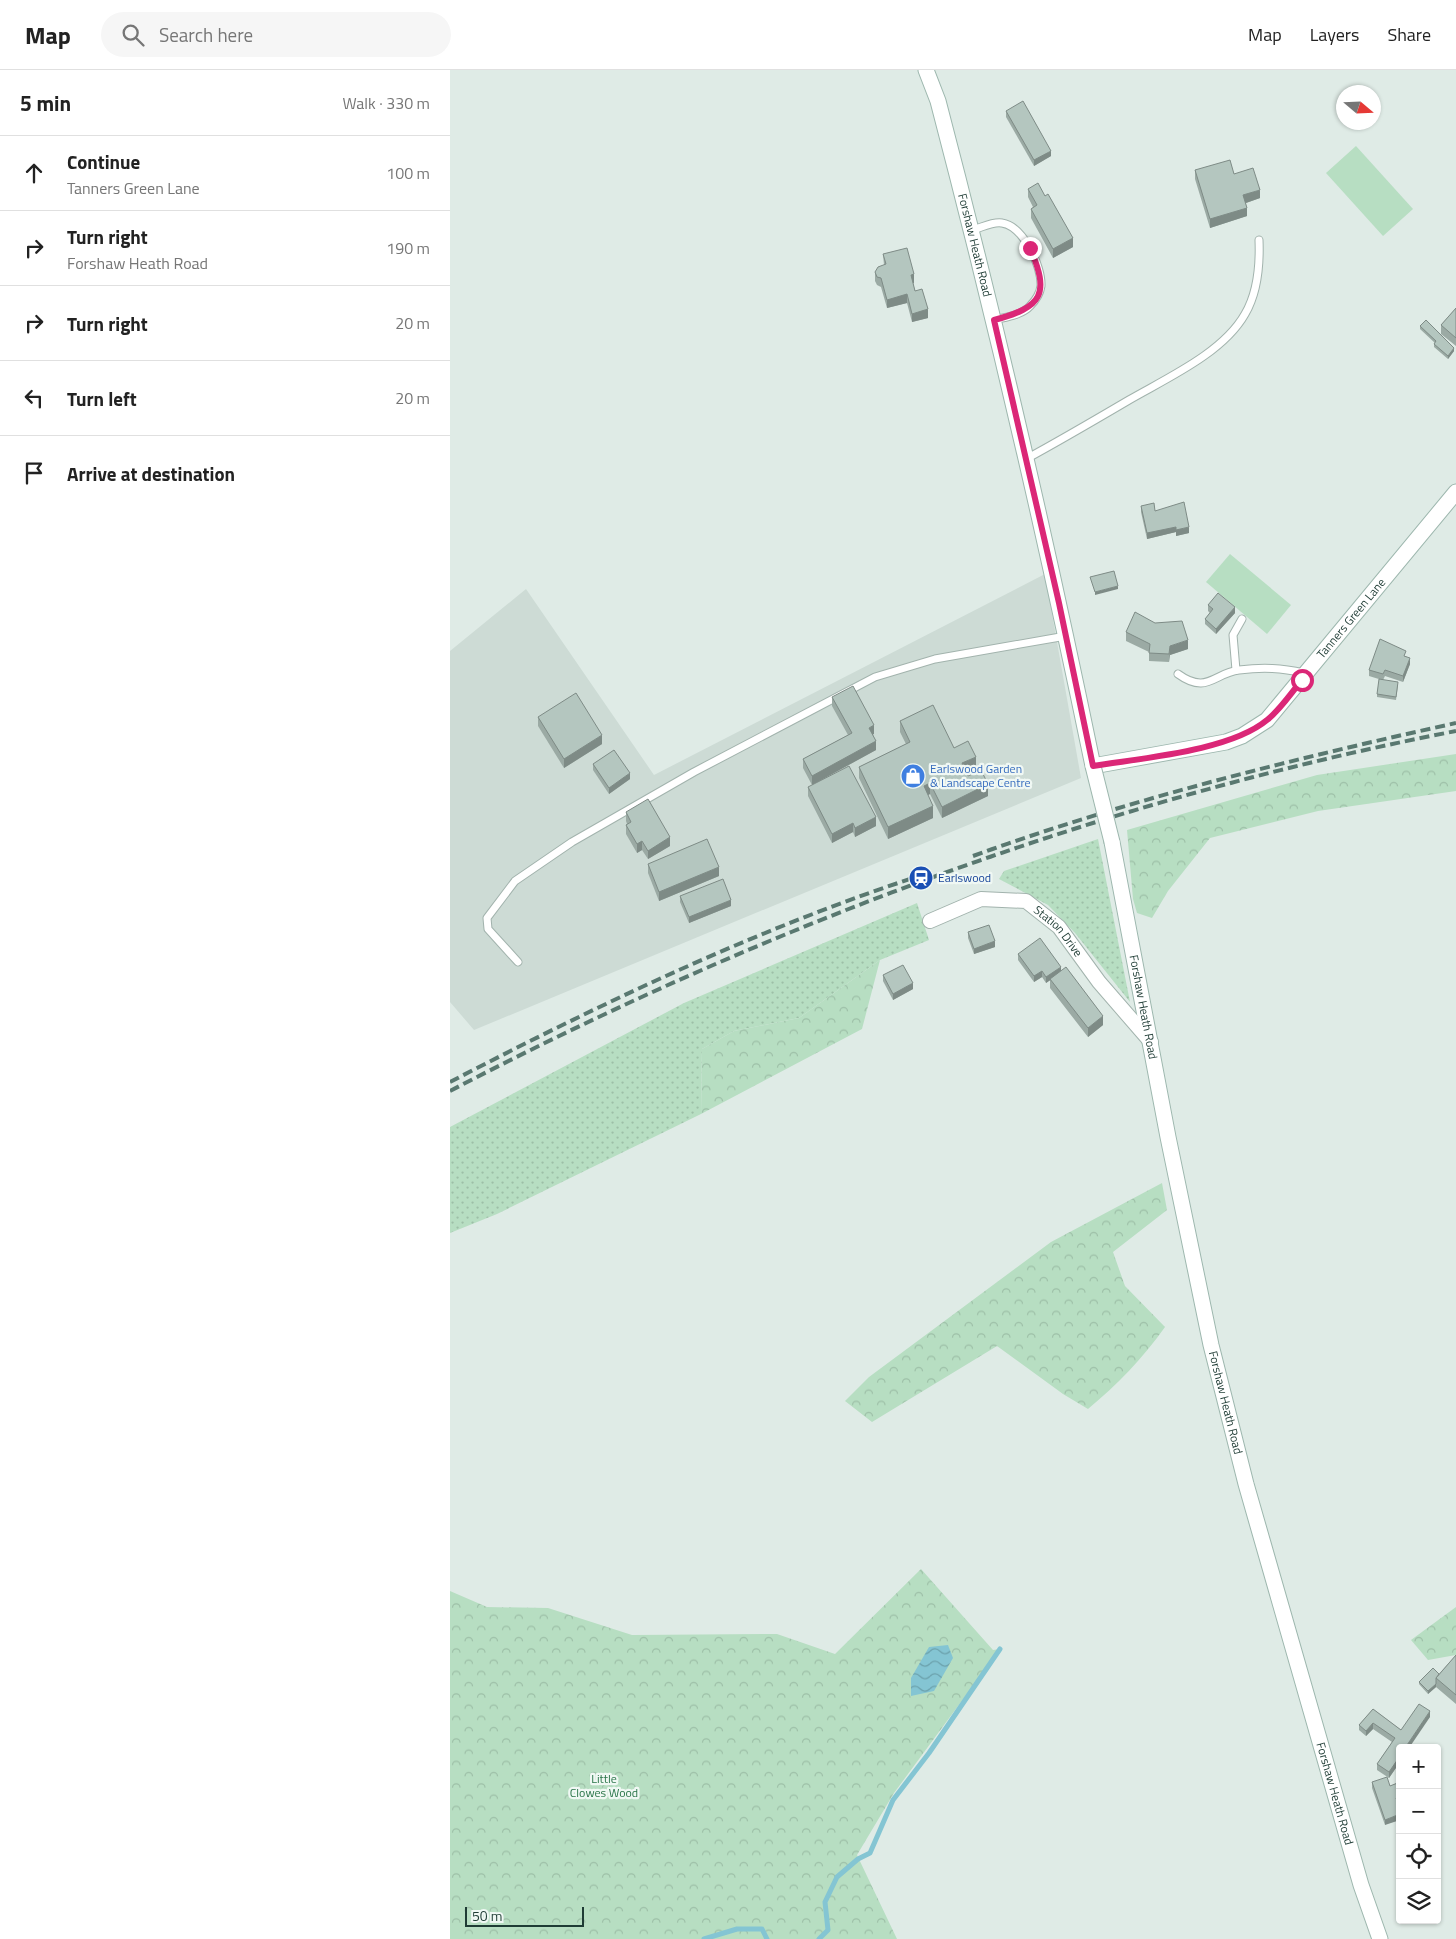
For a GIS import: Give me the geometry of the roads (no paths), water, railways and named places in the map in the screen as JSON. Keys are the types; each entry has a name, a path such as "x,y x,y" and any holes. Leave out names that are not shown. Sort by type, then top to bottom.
{"street":[{"name":"Forshaw Heath Road","path":"926,70 938,101 972,230 1066,636 1093,766 1112,842 1168,1137 1211,1345 1242,1466 1361,1885 1380,1939"},
{"name":"Tanners Green Lane","path":"1093,766 1208,746 1242,736 1267,720 1456,492"},
{"name":"Station Drive","path":"930,921 981,899 1026,901 1059,927 1099,982 1151,1042"}],"lane":[{"path":"972,230 1002,223 1010,226 1021,235 1030,248 1040,270 1040,292 1029,308 994,320"},
{"path":"1026,459 1186,367 1232,332 1245,314 1253,293 1260,266 1259,240"},
{"path":"1236,670 1233,635 1242,618"},
{"path":"518,962 488,929 487,918 515,881 572,842 694,772 875,677 935,659 1066,636"},
{"path":"1178,674 1186,680 1203,683 1236,670 1277,667 1307,674"}],"water":[{"path":"948,1645 953,1658 934,1691 911,1696 911,1678 929,1647"}],"waterway":[{"path":"819,1939 828,1930 825,1902 837,1877 858,1859 870,1853 893,1800 929,1753 1000,1649"},
{"path":"704,1939 737,1929 762,1929 767,1939"}],"railway":[{"path":"973,856 1032,835 1152,798 1273,766 1456,723"},
{"path":"450,1091 570,1031 691,975 815,923 940,875 1067,831 1195,793 1325,759 1456,731"},
{"path":"450,1082 563,1025 679,970 796,920 916,877"}],"place":[{"name":"Earlswood Garden & Landscape Centre","path":"913,776"},
{"name":"Earlswood","path":"921,878"}],"park label":[{"name":"Little Clowes Wood","path":"604,1786"}]}
